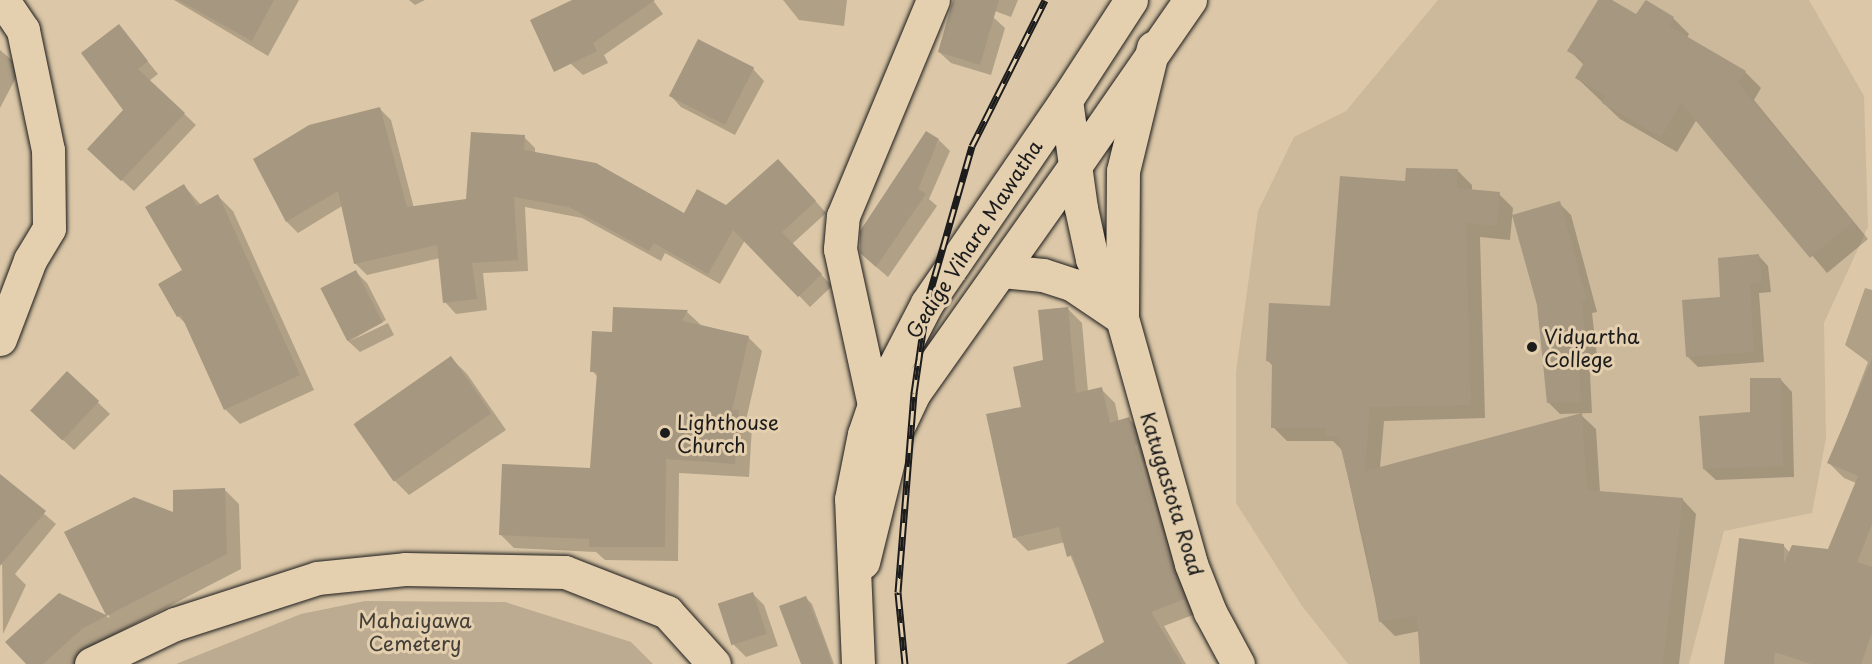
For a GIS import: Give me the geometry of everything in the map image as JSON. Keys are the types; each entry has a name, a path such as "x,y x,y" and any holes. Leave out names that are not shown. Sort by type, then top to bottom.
{"main road":[{"path":"0,339 30,261 49,228 48,150 23,15 3,0"},
{"path":"874,405 840,249 843,216 933,0"},
{"path":"1066,100 1131,0"},
{"name":"Katugastota Road","path":"1122,318 1123,171 1153,48 1190,0"},
{"name":"Gedige Vihara Mawatha","path":"856,590 895,433 914,393 963,319 1002,271 1075,166 1153,48"},
{"name":"Gedige Vihara Mawatha","path":"858,664 851,500 864,435 874,405 927,303 1066,100"},
{"name":"Katugastota Road","path":"1066,100 1092,260 1122,318 1191,564 1238,664"},
{"path":"0,291 30,261"},
{"path":"1002,271 1043,275 1072,285 1122,318"},
{"path":"91,664 175,624 317,578 405,569 565,572 667,612 714,664"}],"shaded area":[{"name":"Vidyartha College","path":"1438,0 1809,0 1864,96 1868,227 1824,323 1826,438 1812,513 1724,531 1689,664 1348,664 1302,606 1236,503 1236,372 1258,211 1294,137 1346,111"}],"green space":[{"name":"Mahaiyawa Cemetery","path":"365,601 505,602 631,642 653,664 176,664 301,614"}],"building":[{"path":"178,0 274,0 252,41"},
{"path":"572,0 655,0 593,43 597,51 554,72 530,20"},
{"path":"953,0 999,0 980,65 938,52"},
{"path":"1598,0 1612,0 1636,14 1646,0 1674,17 1669,26 1746,71 1738,83 1853,222 1810,258 1681,103 1661,137 1602,103 1606,96 1575,78 1585,61 1567,51"},
{"path":"119,24 148,61 138,69 185,113 121,181 87,149 123,110 81,53"},
{"path":"698,39 754,68 725,125 669,96"},
{"path":"380,107 407,207 466,199 471,132 525,135 524,150 596,163 684,213 697,189 726,205 778,159 816,201 782,232 822,274 798,297 733,230 708,274 654,243 649,251 569,207 514,197 518,260 472,263 477,299 443,303 437,245 354,264 338,191 286,222 253,159 309,125"},
{"path":"926,131 939,139 918,189 926,194 876,267 860,253 860,231"},
{"path":"1406,168 1458,169 1457,188 1500,192 1497,226 1466,223 1471,405 1370,407 1365,471 1582,413 1587,490 1683,498 1663,664 1420,664 1417,616 1379,622 1368,556 1338,437 1325,436 1326,428 1271,428 1272,362 1266,361 1269,303 1330,306 1340,176 1405,181"},
{"path":"184,184 197,206 218,194 300,375 224,410 181,315 177,317 158,284 182,270 145,207"},
{"path":"1560,201 1587,300 1582,302 1588,362 1579,363 1581,402 1547,403 1537,305 1512,215"},
{"path":"1759,254 1762,282 1750,284 1754,352 1686,357 1682,300 1720,297 1718,258"},
{"path":"356,270 383,323 347,341 320,288"},
{"path":"613,307 688,310 682,321 749,336 732,410 739,410 735,464 666,459 665,547 589,547 589,539 499,535 502,464 590,468 597,372 590,372 592,331 612,332"},
{"path":"1068,307 1076,393 1102,387 1110,423 1129,417 1138,444 1135,445 1160,532 1185,599 1151,612 1182,664 1066,664 1104,642 1072,555 1067,557 1059,527 1013,538 986,414 1021,407 1013,367 1043,360 1038,310"},
{"path":"451,356 491,413 394,482 354,424"},
{"path":"1872,359 1872,524 1857,562 1872,567 1872,633 1861,664 1811,664 1775,652 1774,664 1724,664 1739,538 1784,544 1784,563 1792,545 1828,549 1858,476 1827,463"},
{"path":"67,371 99,401 62,441 30,410"},
{"path":"1750,378 1781,378 1783,466 1703,469 1699,416 1750,412"},
{"path":"0,474 46,511 0,566"},
{"path":"225,488 227,554 83,628 43,664 26,664 5,642 59,593 106,615 64,532 134,497 173,512 173,490"},
{"path":"753,592 767,634 731,645 718,603"},
{"path":"806,596 832,664 801,664 779,606"}],"railway":[{"path":"905,664 898,592 914,393 927,303 972,146 1045,0"}],"place":[{"name":"Vidyartha College","path":"1532,347"},
{"name":"Lighthouse Church","path":"665,433"}]}
